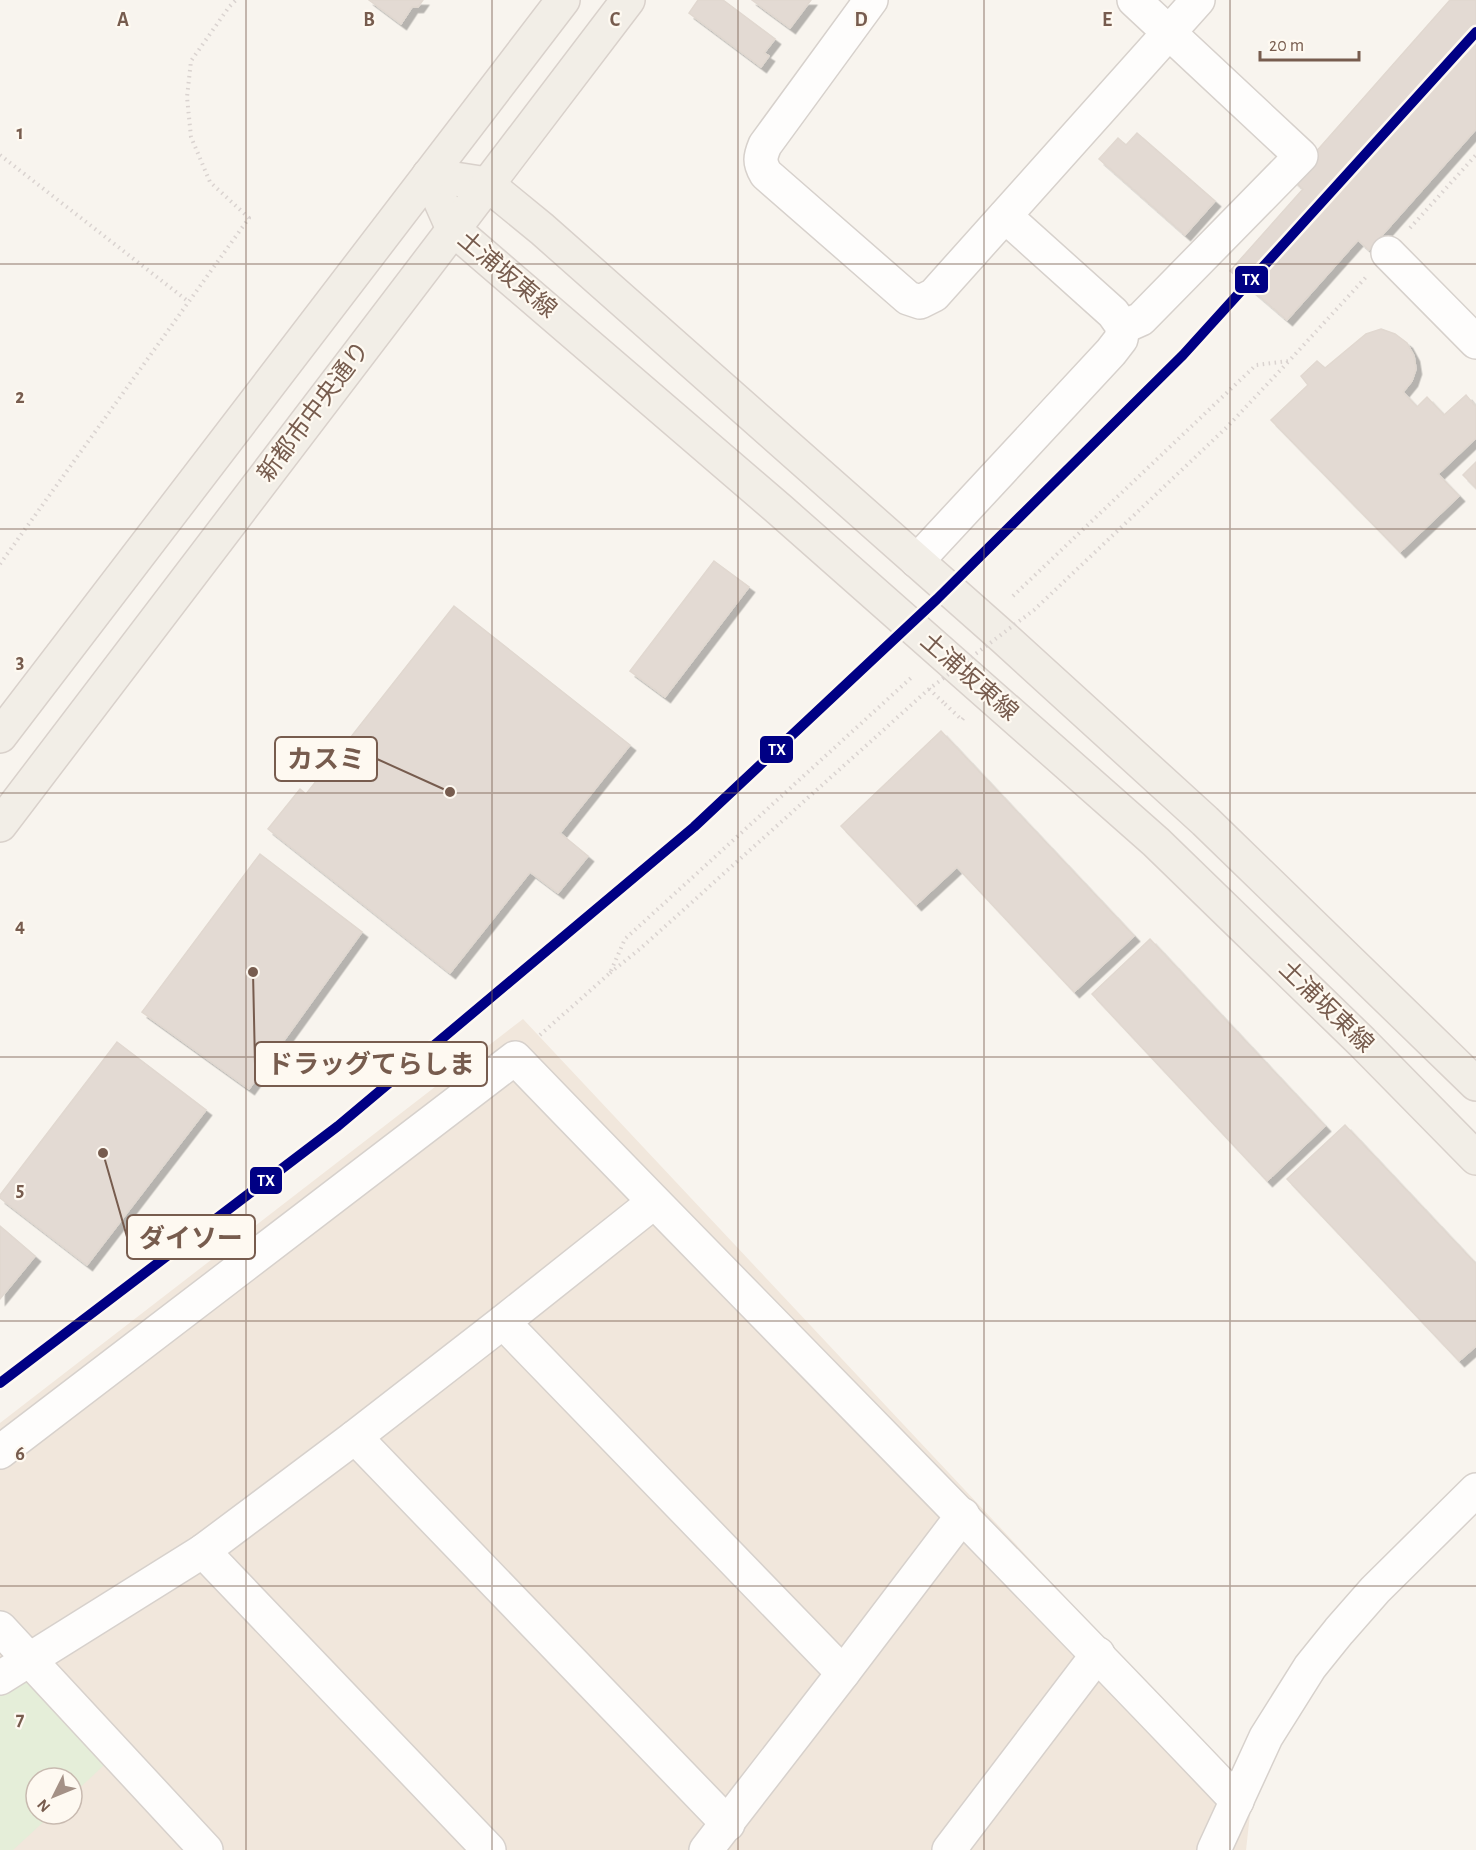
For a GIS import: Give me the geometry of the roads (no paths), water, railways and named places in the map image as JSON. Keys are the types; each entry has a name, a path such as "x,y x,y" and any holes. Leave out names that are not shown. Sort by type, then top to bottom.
{"main road":[{"path":"0,736 563,0"},
{"name":"新都市中央通り","path":"0,825 628,0"},
{"name":"土浦坂東線","path":"429,174 487,184 542,229 917,561 1204,821 1476,1084"},
{"name":"土浦坂東線","path":"429,174 453,230 780,510 1156,842 1362,1042 1476,1158"}],"street":[{"path":"872,0 765,145 760,156 760,165 766,174 908,298 920,302 934,295 1198,0"},
{"path":"1123,327 1141,320 1301,156 1134,0"},
{"path":"917,561 1121,339 1123,327 1113,314 1005,216"},
{"path":"1388,253 1476,342"},
{"path":"0,1452 515,1058 963,1515 1237,1801"},
{"path":"0,1678 203,1551 355,1437 654,1202"},
{"path":"503,1322 843,1673"},
{"path":"355,1437 728,1824"},
{"path":"1214,1850 1266,1737 1310,1667 1375,1590 1476,1490"},
{"path":"706,1850 963,1515"},
{"path":"203,1551 489,1850"},
{"path":"0,1628 200,1848"},
{"path":"949,1850 1098,1654"}],"place":[{"name":"カスミ","path":"450,792"},
{"name":"ドラッグてらしま","path":"253,972"},
{"name":"ダイソー","path":"103,1153"}]}
